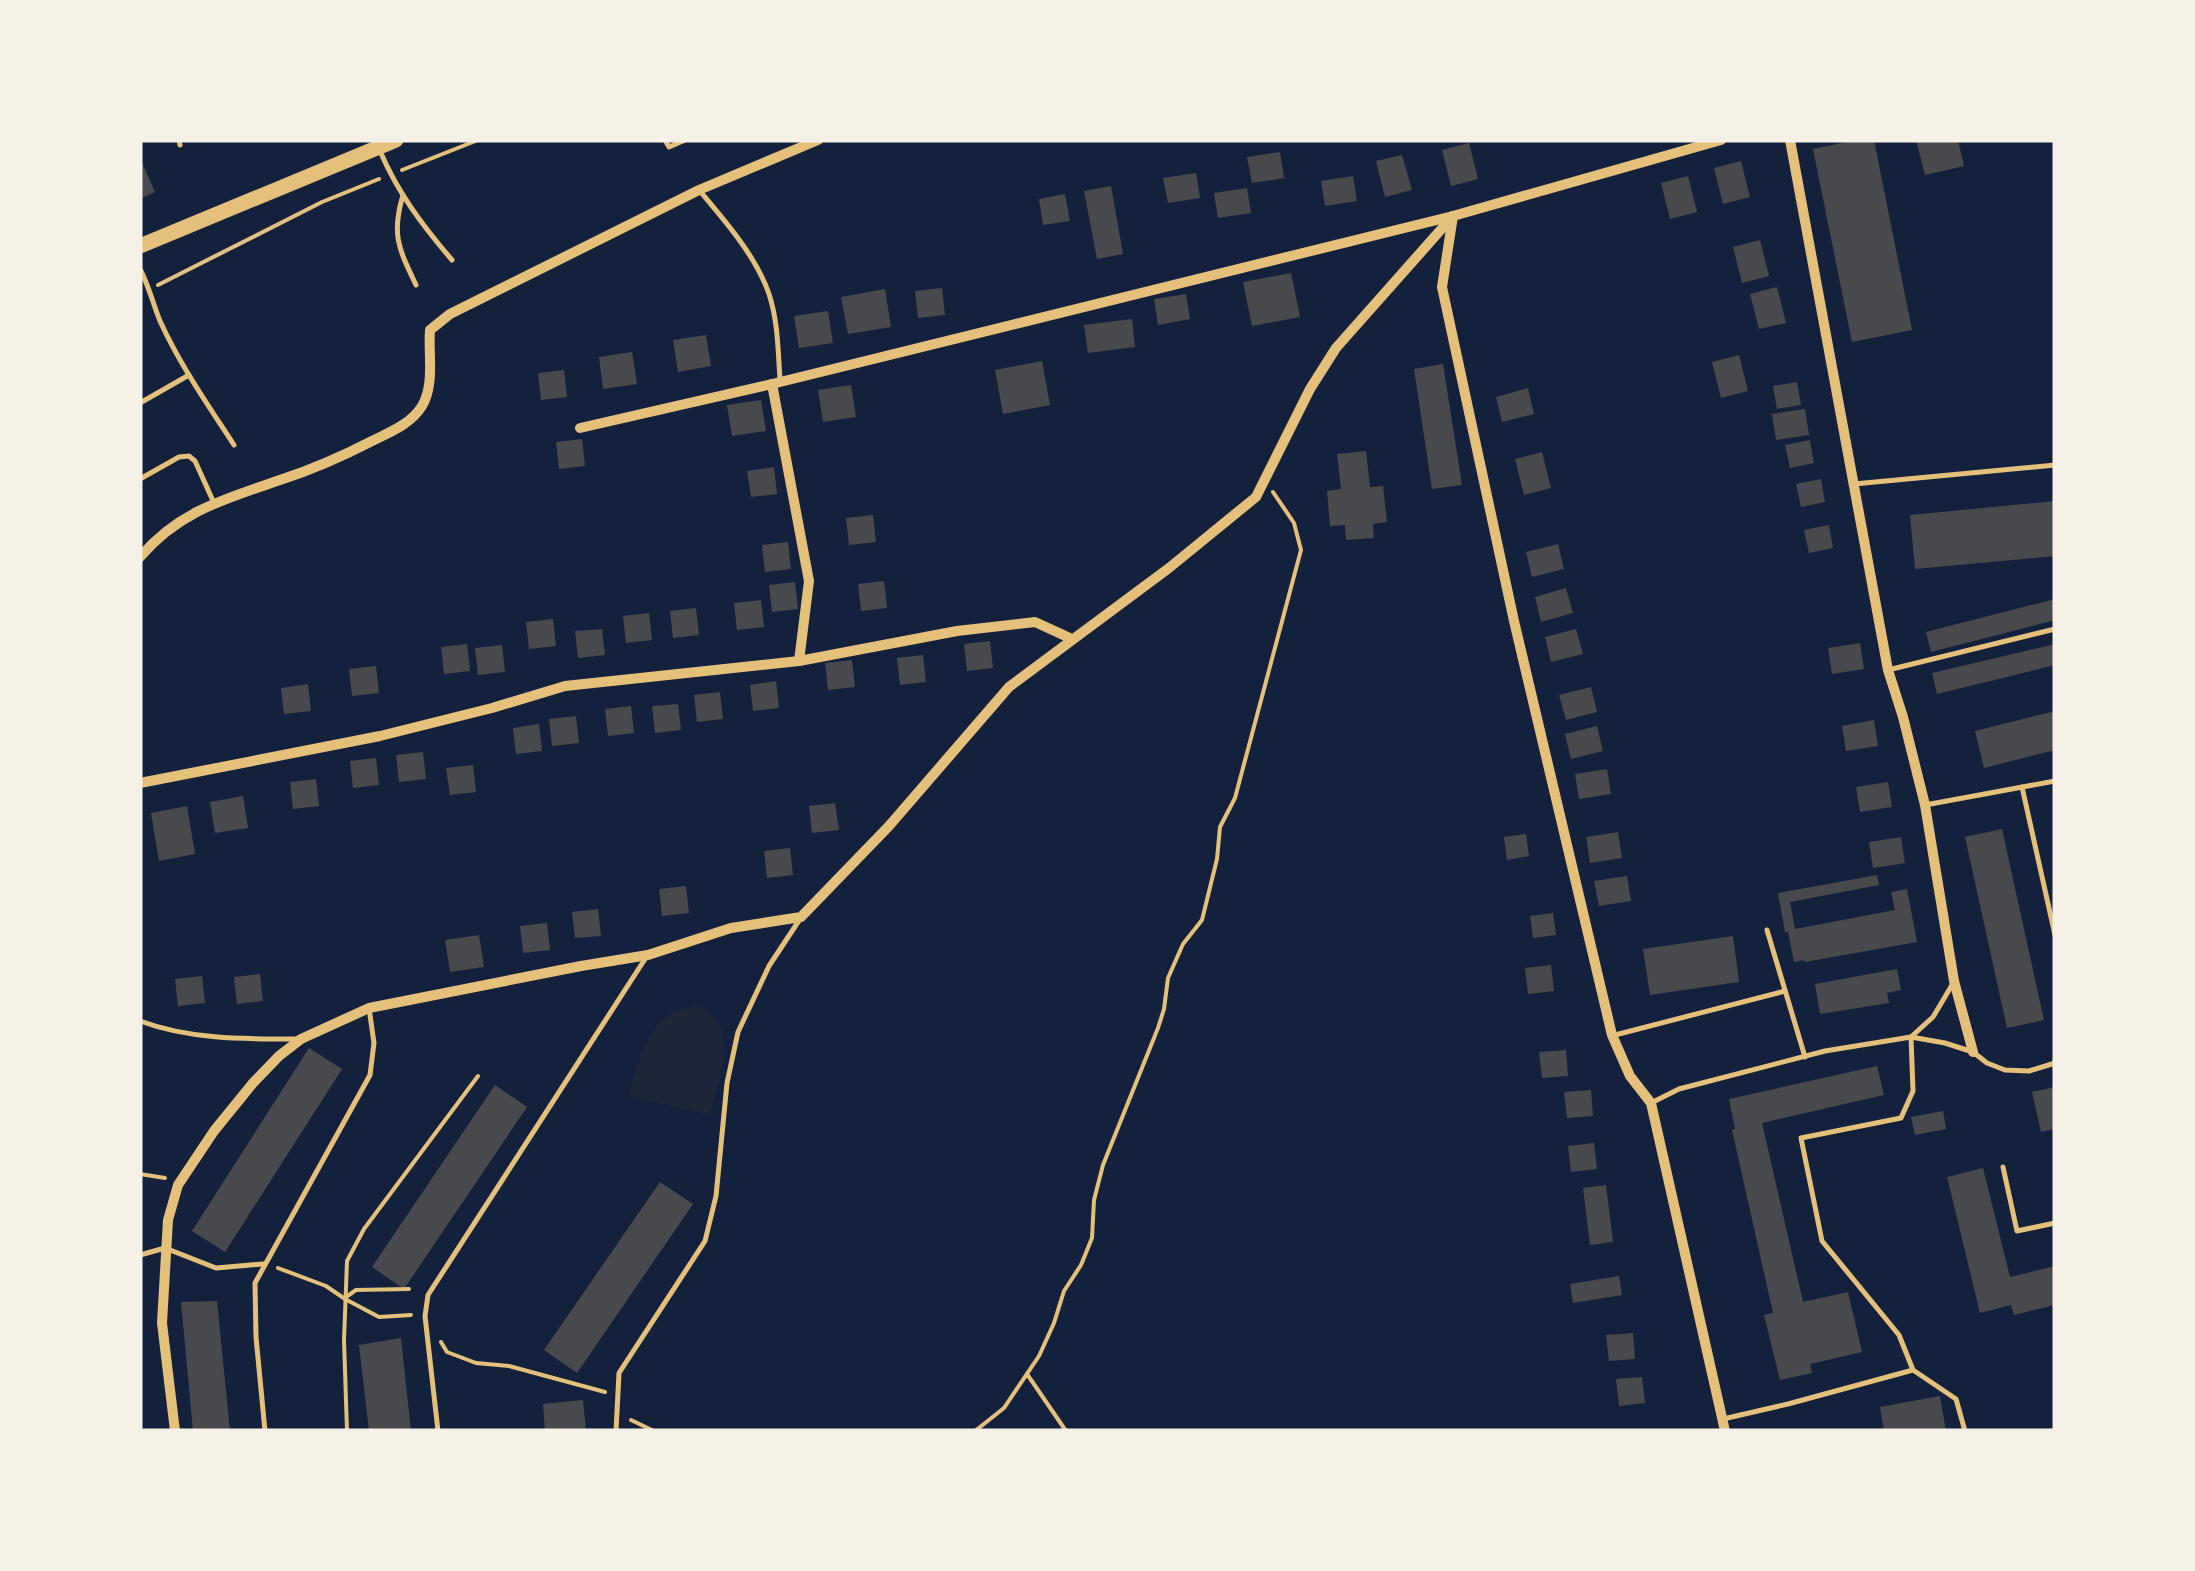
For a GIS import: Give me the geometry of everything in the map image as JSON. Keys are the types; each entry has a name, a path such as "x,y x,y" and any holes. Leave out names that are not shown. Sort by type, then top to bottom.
{"main road":[{"path":"140,246 396,140"}],"street":[{"path":"140,557 186,516 214,502 326,462 404,426 422,406 430,379 430,330 450,314 699,190 818,140"},
{"path":"580,428 1453,216 1721,140"},
{"path":"1790,140 1888,670 1925,805 1954,981 1973,1052"},
{"path":"175,1431 162,1323 168,1220 180,1182 214,1131 279,1056 301,1039 370,1008 648,955 731,928 801,917 889,826 1010,687 1256,498 1310,388 1336,348 1453,216"},
{"path":"1453,216 1442,287 1514,621 1612,1035 1630,1076 1651,1103 1724,1425"},
{"path":"776,383 808,581 799,660"},
{"path":"140,783 380,736 565,686 799,660 1035,622 1072,639"}],"lane":[{"path":"665,140 669,147 685,140"},
{"path":"378,148 418,221 452,260"},
{"path":"699,190 754,263 769,294 777,333 776,383"},
{"path":"402,196 396,238 416,285"},
{"path":"140,269 159,319 234,446"},
{"path":"140,402 189,375"},
{"path":"140,479 188,456 195,461 214,502"},
{"path":"1854,484 2055,464"},
{"path":"1888,670 2055,629"},
{"path":"1925,805 2055,781"},
{"path":"2022,788 2055,935"},
{"path":"616,1431 619,1373 705,1241 716,1196 727,1084 738,1032 769,966 801,917"},
{"path":"1767,930 1805,1056"},
{"path":"438,1431 425,1316 428,1296 648,955"},
{"path":"1911,1037 1933,1018 1954,981"},
{"path":"1612,1035 1785,991"},
{"path":"265,1431 254,1283 370,1075 374,1042 370,1008"},
{"path":"140,1021 197,1036 301,1039"},
{"path":"1911,1037 1913,1091 1901,1118 1801,1138 1822,1240 1899,1335 1914,1370 1956,1398 1965,1431"},
{"path":"1651,1103 1679,1089 1805,1056 1911,1037 1973,1052 1987,1064 2006,1070 2029,1072 2055,1064"},
{"path":"2003,1166 2018,1231 2055,1223"},
{"path":"140,1255 165,1248 216,1268 264,1264"},
{"path":"1724,1425 1914,1370"}],"path":[{"path":"150,289 322,202 478,140"},
{"path":"975,1431 1004,1408 1039,1356 1064,1291 1081,1265 1092,1238 1094,1200 1103,1165 1158,1028 1173,968 1183,944 1202,920 1220,827 1235,798 1301,550 1294,523 1265,480"},
{"path":"347,1431 347,1261 364,1228 478,1076"},
{"path":"140,1174 180,1182"},
{"path":"264,1264 326,1286 379,1317 425,1316 447,1352 476,1363 509,1366 616,1394"},
{"path":"345,1299 356,1290 409,1289"},
{"path":"1027,1374 1066,1431"},
{"path":"616,1413 654,1431"}],"shaded area":[{"path":"695,1005 706,1007 723,1036 721,1070 710,1115 629,1096 643,1050 655,1028 672,1013"}],"building":[{"path":"1874,140 1912,330 1852,342 1813,149"},
{"path":"1916,140 1958,140 1964,166 1925,175"},
{"path":"1469,143 1478,179 1451,186 1442,150"},
{"path":"1280,152 1284,178 1252,183 1247,157"},
{"path":"1402,155 1412,190 1385,197 1376,161"},
{"path":"140,158 155,192 140,199"},
{"path":"1741,161 1750,197 1723,204 1714,168"},
{"path":"1196,173 1200,198 1168,203 1163,178"},
{"path":"1353,176 1357,201 1325,206 1321,181"},
{"path":"1688,176 1697,212 1670,219 1661,183"},
{"path":"1111,186 1123,254 1097,259 1084,191"},
{"path":"1247,188 1251,213 1218,218 1214,193"},
{"path":"1065,194 1070,221 1043,225 1039,199"},
{"path":"1760,240 1769,276 1742,283 1733,247"},
{"path":"1291,273 1300,317 1252,326 1243,282"},
{"path":"1777,287 1786,323 1759,329 1750,294"},
{"path":"942,288 945,315 918,318 915,291"},
{"path":"885,289 891,327 848,334 841,297"},
{"path":"1186,294 1190,319 1158,325 1154,299"},
{"path":"828,311 833,343 799,348 794,316"},
{"path":"1132,319 1135,347 1088,353 1084,325"},
{"path":"706,335 711,366 678,372 673,340"},
{"path":"632,352 637,384 603,389 599,357"},
{"path":"1739,355 1748,391 1721,398 1712,362"},
{"path":"1042,361 1050,405 1003,414 995,370"},
{"path":"1443,364 1462,485 1432,489 1414,369"},
{"path":"564,370 567,397 541,400 538,373"},
{"path":"1797,382 1801,405 1777,409 1773,386"},
{"path":"851,385 856,417 823,422 818,390"},
{"path":"1528,388 1534,414 1502,422 1496,397"},
{"path":"761,400 766,431 732,436 727,405"},
{"path":"1805,409 1809,435 1776,440 1772,414"},
{"path":"582,439 585,466 559,469 556,442"},
{"path":"1810,440 1814,463 1790,468 1785,445"},
{"path":"1366,451 1370,487 1383,486 1387,522 1373,524 1374,538 1346,540 1345,525 1330,526 1327,491 1341,489 1337,454"},
{"path":"1542,452 1551,488 1524,495 1515,459"},
{"path":"774,467 777,494 751,497 747,471"},
{"path":"1821,479 1825,502 1801,507 1796,484"},
{"path":"2055,501 2055,556 1915,569 1910,515"},
{"path":"873,515 876,542 849,545 846,518"},
{"path":"1829,525 1833,548 1809,553 1804,530"},
{"path":"788,542 791,569 765,572 762,545"},
{"path":"1558,544 1564,569 1532,577 1526,552"},
{"path":"884,581 887,608 861,611 858,584"},
{"path":"795,582 798,609 772,612 769,585"},
{"path":"1566,588 1573,613 1541,622 1535,597"},
{"path":"2055,599 2055,620 1931,652 1926,632"},
{"path":"761,600 764,627 737,630 734,603"},
{"path":"696,608 699,635 673,638 670,611"},
{"path":"649,613 652,640 626,643 623,616"},
{"path":"553,619 556,646 529,649 526,622"},
{"path":"602,629 605,655 578,658 575,631"},
{"path":"1576,629 1583,654 1551,662 1545,637"},
{"path":"990,641 993,668 967,671 964,644"},
{"path":"1860,643 1864,669 1832,674 1828,648"},
{"path":"467,644 470,671 444,674 441,647"},
{"path":"2055,644 2055,665 1937,694 1932,673"},
{"path":"502,645 505,672 478,675 475,648"},
{"path":"923,655 926,682 900,685 897,658"},
{"path":"852,660 855,687 828,690 825,663"},
{"path":"376,666 379,693 352,696 349,669"},
{"path":"776,681 779,708 753,711 750,685"},
{"path":"308,684 311,711 284,714 281,688"},
{"path":"1591,687 1597,712 1566,720 1559,695"},
{"path":"720,692 723,719 697,722 694,695"},
{"path":"678,704 681,730 655,733 652,706"},
{"path":"631,706 634,733 608,736 605,709"},
{"path":"2055,711 2055,750 1984,768 1975,731"},
{"path":"576,716 579,743 552,746 549,719"},
{"path":"1874,720 1878,746 1846,751 1842,726"},
{"path":"539,724 542,751 516,754 513,728"},
{"path":"1597,726 1603,751 1571,759 1565,734"},
{"path":"423,752 426,779 399,782 396,755"},
{"path":"376,758 379,785 353,788 350,761"},
{"path":"473,765 476,792 450,795 446,768"},
{"path":"1607,769 1611,794 1579,799 1575,774"},
{"path":"316,779 319,806 293,809 290,782"},
{"path":"1888,782 1892,807 1860,812 1856,787"},
{"path":"243,796 248,828 215,833 210,802"},
{"path":"835,803 839,830 812,833 809,806"},
{"path":"187,806 195,854 159,861 151,813"},
{"path":"2002,829 2044,1020 2007,1028 1965,837"},
{"path":"1618,832 1622,858 1590,863 1586,837"},
{"path":"1526,834 1529,856 1507,860 1504,837"},
{"path":"1901,837 1905,863 1873,868 1869,842"},
{"path":"790,848 793,875 767,878 764,851"},
{"path":"1877,875 1879,885 1790,902 1795,929 1895,910 1891,892 1907,889 1917,942 1794,962 1778,893"},
{"path":"1627,876 1631,901 1599,906 1594,881"},
{"path":"686,886 689,913 662,916 659,889"},
{"path":"598,909 601,936 575,938 572,912"},
{"path":"1553,913 1556,935 1533,938 1530,916"},
{"path":"547,923 550,950 523,953 520,926"},
{"path":"479,935 484,967 450,972 445,940"},
{"path":"1733,936 1739,982 1650,995 1643,949"},
{"path":"1551,965 1554,991 1528,994 1525,968"},
{"path":"1897,969 1901,990 1887,993 1889,1003 1820,1014 1815,984"},
{"path":"260,974 263,1001 237,1004 234,977"},
{"path":"202,976 205,1003 178,1006 175,979"},
{"path":"309,1048 342,1069 225,1252 192,1231"},
{"path":"1566,1050 1568,1076 1542,1078 1539,1052"},
{"path":"1877,1066 1884,1095 1762,1123 1803,1302 1848,1292 1862,1352 1810,1364 1812,1373 1780,1380 1764,1315 1773,1313 1732,1130 1735,1129 1729,1099"},
{"path":"495,1085 527,1107 404,1289 372,1267"},
{"path":"2055,1087 2055,1129 2041,1132 2032,1092"},
{"path":"1591,1090 1593,1116 1567,1118 1564,1092"},
{"path":"1943,1111 1946,1129 1915,1135 1911,1117"},
{"path":"1594,1143 1597,1169 1571,1172 1568,1146"},
{"path":"1983,1168 2010,1277 2055,1266 2055,1305 2014,1315 2011,1305 1980,1313 1947,1177"},
{"path":"660,1182 693,1204 577,1373 544,1350"},
{"path":"1606,1185 1613,1242 1590,1245 1583,1188"},
{"path":"1619,1276 1622,1295 1573,1303 1570,1284"},
{"path":"217,1301 230,1431 193,1431 181,1302"},
{"path":"1633,1333 1635,1359 1609,1361 1606,1335"},
{"path":"401,1338 411,1431 369,1431 359,1345"},
{"path":"1642,1377 1645,1403 1619,1406 1616,1379"},
{"path":"1940,1396 1946,1431 1884,1431 1880,1407"},
{"path":"583,1400 586,1431 545,1431 543,1404"}]}
